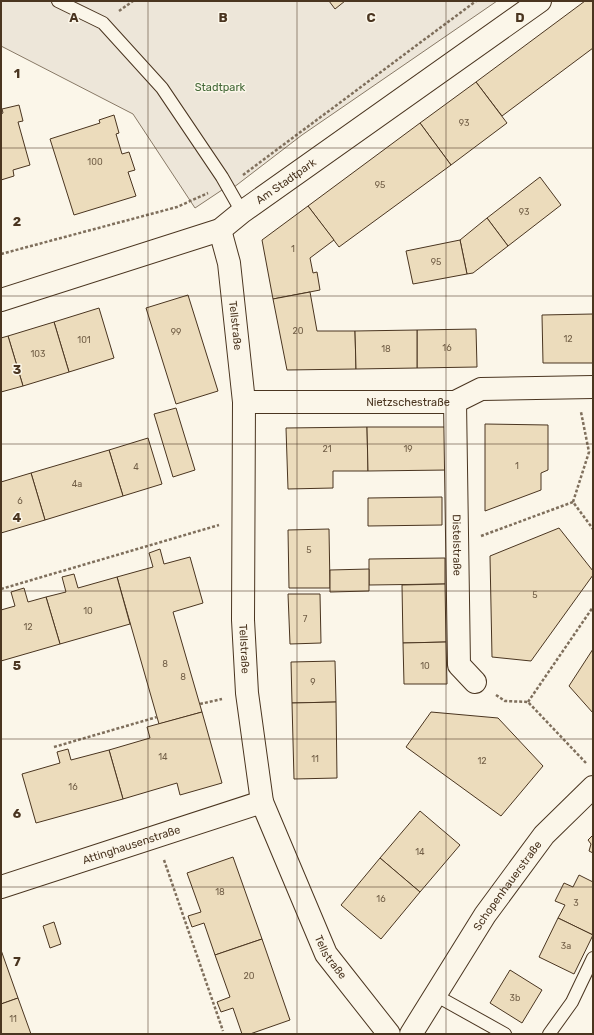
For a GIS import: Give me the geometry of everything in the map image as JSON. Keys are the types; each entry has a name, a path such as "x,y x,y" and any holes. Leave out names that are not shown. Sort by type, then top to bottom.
{"street":[{"name":"Am Stadtpark","path":"1,300 220,230 242,212 540,1"},
{"name":"Tellstraße","path":"220,230 229,263 244,402 244,620 247,693 262,802 326,954 389,1034"},
{"name":"Nietzschestraße","path":"244,402 455,402 481,389 584,388"},
{"name":"Distelstraße","path":"455,402 459,665 475,682"},
{"name":"Schopenhauerstraße","path":"411,1034 485,915 544,835 592,777"},
{"name":"Attinghausenstraße","path":"1,887 262,802"}],"lane":[{"path":"58,1 103,23 162,88 227,185 242,212"},
{"path":"549,1034 572,1002 593,958"},
{"path":"435,995 505,1034"}],"path":[{"path":"1,254 177,207 227,185 256,166 476,1"},
{"path":"573,502 589,452 584,388"},
{"path":"573,502 593,529"},
{"path":"457,545 573,502"},
{"path":"1,589 245,517"},
{"path":"528,702 593,607"},
{"path":"475,682 504,701 528,702 592,777"},
{"path":"54,747 157,717"},
{"path":"156,836 223,1031"}],"green space":[{"name":"Stadtpark","path":"1,1 497,1 302,135 225,194 222,190 195,208 133,114 1,46"}],"building":[{"path":"329,1 345,1 335,9"},
{"path":"585,1 593,1 593,48 502,116 476,82"},
{"path":"476,82 507,123 451,165 420,123"},
{"path":"19,105 23,121 18,122 30,165 13,170 14,176 1,180 2,109"},
{"path":"114,115 119,133 116,134 122,154 129,152 135,170 128,172 136,196 74,215 50,139 100,123 99,120"},
{"path":"420,123 451,165 339,247 308,206"},
{"path":"540,177 561,205 508,246 487,218"},
{"path":"308,206 334,240 310,258 313,273 317,272 320,290 273,299 262,240"},
{"path":"487,218 508,246 473,273 467,274 460,240"},
{"path":"460,240 467,274 413,284 406,251"},
{"path":"310,292 317,331 355,331 356,369 287,370 273,299"},
{"path":"188,295 218,391 176,404 146,308"},
{"path":"99,308 114,358 69,372 54,322"},
{"path":"593,314 593,363 543,363 542,315"},
{"path":"54,322 69,372 23,386 8,336"},
{"path":"476,329 477,367 417,368 417,330"},
{"path":"417,330 417,368 356,369 355,331"},
{"path":"8,336 23,386 1,392 1,338"},
{"path":"176,408 195,470 173,477 154,414"},
{"path":"485,424 548,425 548,470 541,473 541,490 485,511"},
{"path":"367,427 368,471 333,471 333,488 288,489 286,428"},
{"path":"367,427 448,427 448,470 368,471"},
{"path":"148,438 162,484 123,496 109,450"},
{"path":"109,450 123,496 45,520 31,473"},
{"path":"31,473 45,520 1,533 1,482"},
{"path":"442,497 442,525 368,526 368,498"},
{"path":"559,528 593,571 593,575 531,661 492,657 490,556"},
{"path":"329,529 330,588 289,588 288,530"},
{"path":"160,549 164,564 190,557 203,603 173,612 202,712 159,724 117,577 153,567 149,553"},
{"path":"445,558 445,584 369,585 369,559"},
{"path":"369,569 369,591 330,592 330,570"},
{"path":"74,574 78,588 117,577 130,624 60,644 46,597 66,592 62,577"},
{"path":"445,584 446,642 403,643 402,585"},
{"path":"24,588 28,602 46,597 60,644 1,661 1,610 15,606 11,592"},
{"path":"288,594 320,594 321,643 290,644"},
{"path":"446,642 447,684 404,684 403,643"},
{"path":"593,649 593,713 569,686"},
{"path":"335,661 336,702 292,703 291,662"},
{"path":"336,702 337,778 294,779 292,703"},
{"path":"202,712 222,783 180,795 177,783 123,799 109,750 150,738 147,727"},
{"path":"431,712 498,718 543,766 501,816 406,747"},
{"path":"68,749 71,760 109,750 123,799 36,823 22,774 60,763 57,752"},
{"path":"420,811 460,845 420,892 380,858"},
{"path":"593,835 593,853 589,851 591,844 588,840"},
{"path":"233,857 262,939 215,955 204,923 192,927 188,916 201,912 187,873"},
{"path":"380,858 420,892 381,939 341,905"},
{"path":"579,875 593,882 593,935 558,918 565,905 555,901 564,883 573,887"},
{"path":"558,918 593,935 574,974 539,957"},
{"path":"54,922 61,944 50,948 43,926"},
{"path":"262,939 290,1020 250,1034 242,1034 233,1008 221,1012 217,1002 230,997 215,955"},
{"path":"1,950 18,998 1,1004"},
{"path":"510,970 542,990 522,1023 490,1003"},
{"path":"18,998 31,1034 1,1034 1,1004"}]}
